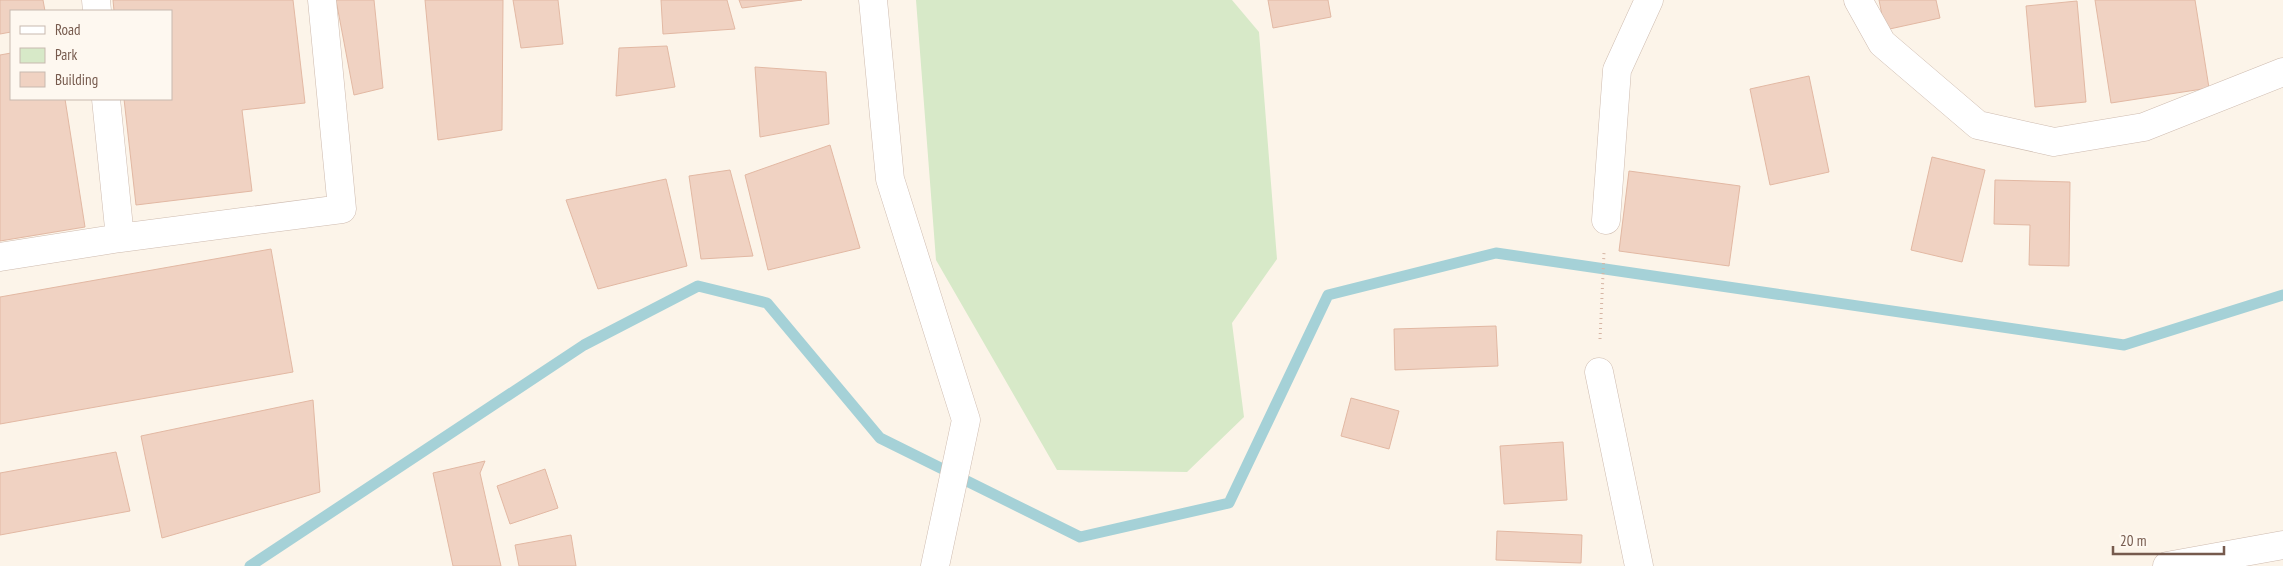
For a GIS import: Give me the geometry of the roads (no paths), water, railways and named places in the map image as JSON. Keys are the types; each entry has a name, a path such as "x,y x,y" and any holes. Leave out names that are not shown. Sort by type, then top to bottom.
{"street":[{"path":"0,257 120,238 342,209 322,0"},
{"path":"873,0 890,179 966,420 936,558"},
{"path":"1606,220 1617,70 1649,0"},
{"path":"1858,0 1882,43 1978,125 2054,142 2144,127 2283,72"},
{"path":"106,100 120,238"},
{"path":"1599,372 1639,566"},
{"path":"2167,566 2283,546"}],"waterway":[{"path":"250,566 584,345 698,286 767,303 880,438 1080,537 1229,503 1328,295 1496,253 2124,345 2283,295"}]}
